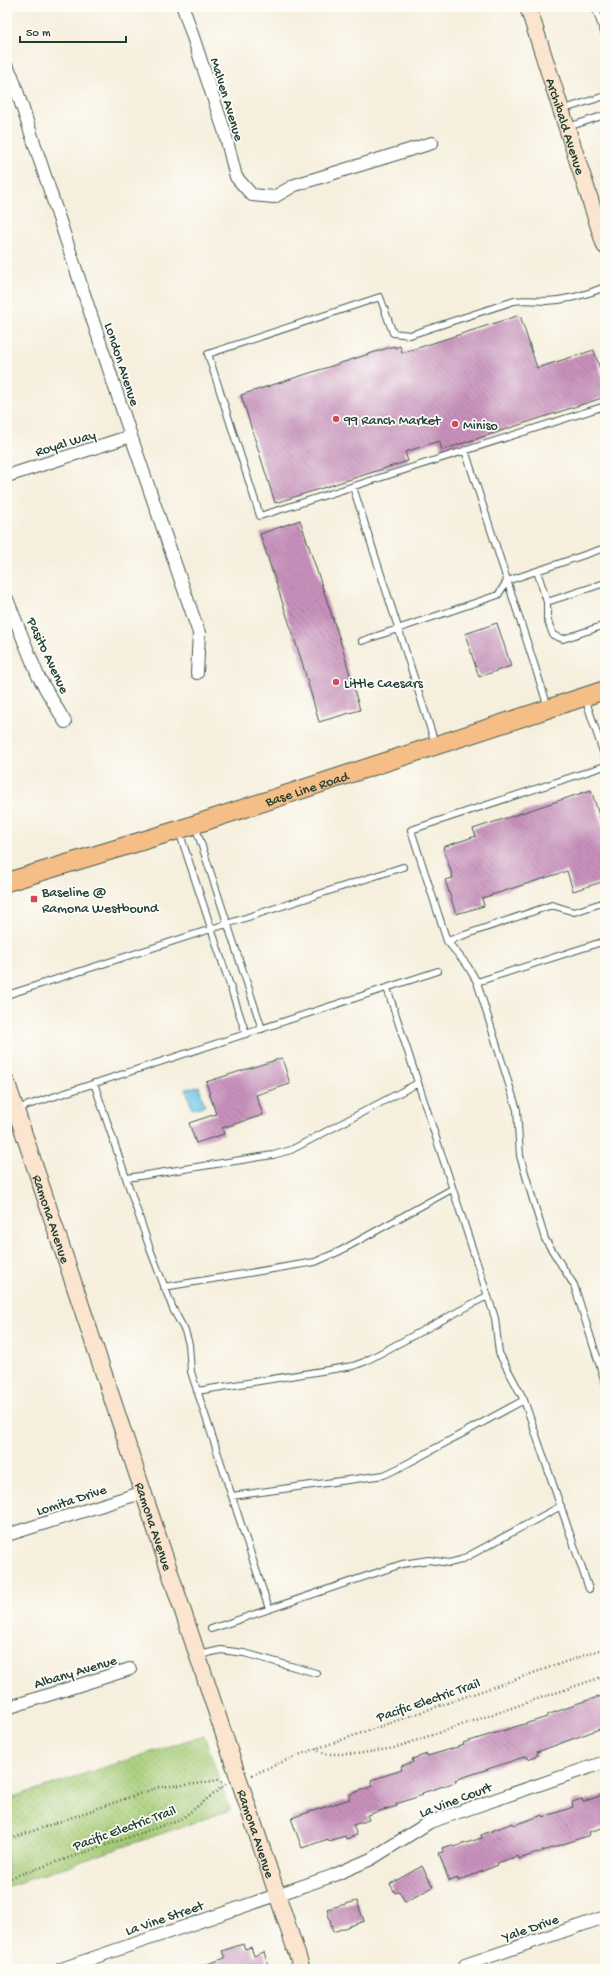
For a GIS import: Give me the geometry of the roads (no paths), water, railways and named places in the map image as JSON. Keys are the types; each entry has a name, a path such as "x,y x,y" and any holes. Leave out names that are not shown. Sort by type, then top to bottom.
{"main road":[{"name":"Base Line Road","path":"7,882 187,827 605,690"}],"street":[{"name":"Malven Avenue","path":"183,7 224,133 236,176 252,195 274,197 294,186 432,143"},
{"name":"Archibald Avenue","path":"528,7 605,246"},
{"name":"London Avenue","path":"7,67 12,76 131,436 199,633 197,673"},
{"name":"Royal Way","path":"7,476 131,436"},
{"name":"Pasito Avenue","path":"7,599 38,676 65,722"},
{"name":"Ramona Avenue","path":"7,1083 302,1969"},
{"name":"Lomita Drive","path":"7,1535 144,1492"},
{"name":"Albany Avenue","path":"7,1708 130,1669"},
{"name":"La Vine Court","path":"277,1894 332,1876 371,1859 430,1822 605,1762"},
{"name":"La Vine Street","path":"61,1969 93,1964 277,1894"},
{"name":"Yale Drive","path":"465,1967 605,1917"}],"lane":[{"path":"595,7 605,35"},
{"path":"561,110 605,96"},
{"path":"567,127 605,115"},
{"path":"605,287 572,298 546,301 514,301 410,335 393,333 380,297 208,354 260,516 605,406"},
{"path":"465,450 548,708"},
{"path":"353,487 400,628 436,745"},
{"path":"362,641 498,595 507,581 605,548"},
{"path":"537,571 547,602 547,618 553,634 563,639 605,625"},
{"path":"547,602 605,584"},
{"path":"584,697 605,758"},
{"path":"605,766 411,830 447,941 467,965 477,982 517,1110 520,1156 533,1200 546,1239 574,1285 605,1382"},
{"path":"187,827 228,924 262,1029"},
{"path":"187,827 211,929 246,1034"},
{"path":"10,994 402,867"},
{"path":"447,941 552,905 574,912 605,902"},
{"path":"477,982 605,941"},
{"path":"16,1109 438,971"},
{"path":"387,988 494,1318 499,1353 524,1400 589,1588"},
{"path":"94,1083 164,1287 189,1344 191,1372 269,1609"},
{"path":"126,1178 273,1155 291,1150 418,1083"},
{"path":"164,1287 315,1262 340,1251 452,1189"},
{"path":"197,1391 353,1366 364,1362 487,1296"},
{"path":"232,1496 384,1475 400,1468 524,1400"},
{"path":"211,1629 402,1564 429,1560 449,1563 461,1560 561,1506"},
{"path":"198,1655 221,1650 244,1653 316,1673"}],"water":[{"path":"199,1086 205,1106 192,1109 186,1089"}],"place":[{"name":"99 Ranch Market","path":"336,419"},
{"name":"Miniso","path":"455,424"},
{"name":"Little Caesars","path":"336,682"},
{"name":"Baseline @ Ramona Westbound","path":"34,899"}]}
